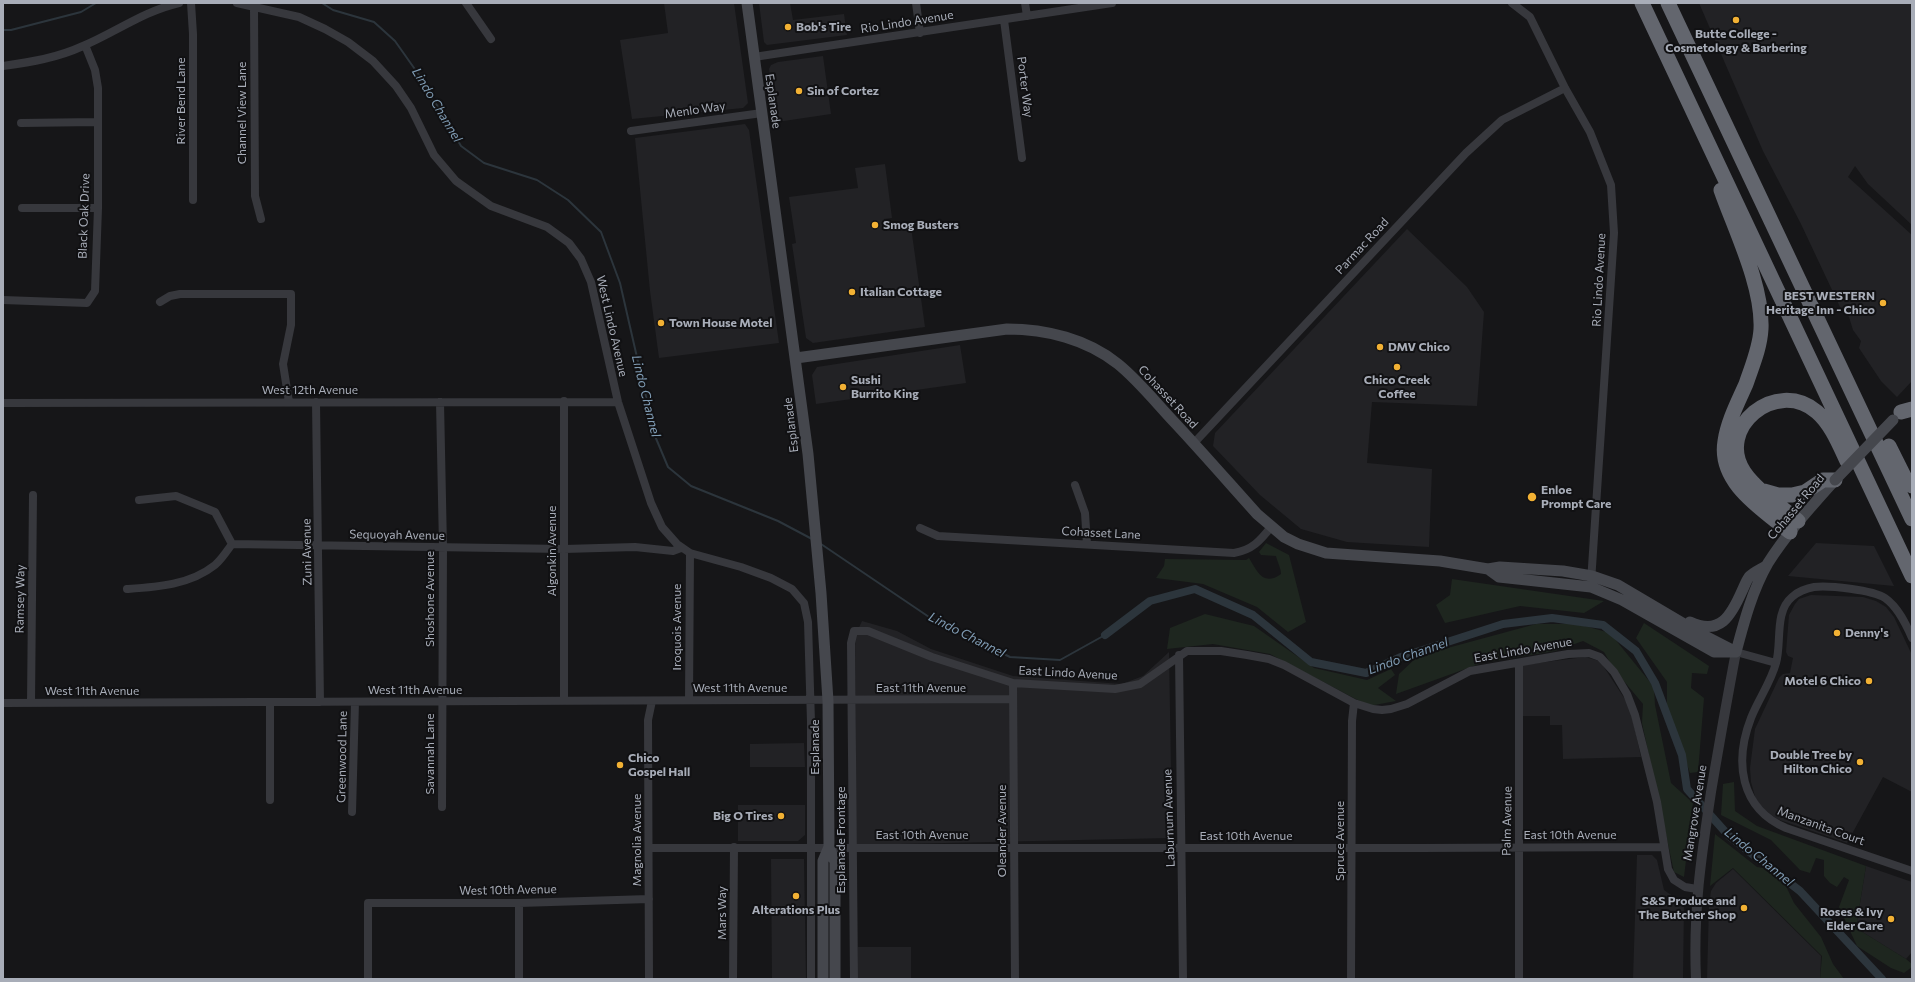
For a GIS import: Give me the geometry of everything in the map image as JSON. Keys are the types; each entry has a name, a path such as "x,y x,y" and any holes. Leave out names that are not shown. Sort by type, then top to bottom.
{"highway":[{"path":"1642,3 1912,576"},
{"path":"1668,3 1912,519"},
{"path":"1713,154 1713,168 1758,297 1761,328 1758,347 1752,367 1725,441 1724,456 1729,472 1738,486 1794,527"},
{"path":"1816,315 1833,336 1906,480 1912,486"},
{"path":"1794,527 1744,472 1739,463 1737,448 1739,434 1750,416 1766,404 1783,400 1804,404 1816,411 1828,424 1884,532 1898,547"},
{"path":"1761,490 1778,495 1792,495 1805,492 1823,480 1835,480"}],"main road":[{"name":"Esplanade","path":"747,3 807,442 821,593 828,701 829,847 835,862 836,979"},
{"name":"Cohasset Road","path":"796,358 1005,329 1022,329 1052,333 1083,344 1118,364 1194,443 1271,527 1298,544 1326,554 1440,561 1488,569 1500,567 1563,571 1591,581 1618,585 1736,652"},
{"name":"Cohasset Road","path":"1736,652 1747,611 1768,565 1794,527 1835,480 1902,414 1912,401"},
{"path":"1665,613 1678,616 1700,626 1717,625 1730,615 1749,577 1768,565"},
{"name":"Cohasset Road","path":"1591,581 1714,652 1736,652"},
{"name":"Esplanade","path":"823,979 822,861 829,847"}],"street":[{"path":"3,66 51,58 85,45 150,13 179,3"},
{"name":"River Bend Lane","path":"191,3 193,43 193,200"},
{"name":"West Lindo Avenue","path":"237,3 283,12 306,20 335,34 361,52 382,70 402,94 411,108 434,155 441,166 456,181 491,206 547,227 569,243 581,259 591,282 618,402 653,510 665,532 681,548 690,553 767,576 787,586 800,598 806,609 808,622 810,700"},
{"path":"466,3 491,39"},
{"path":"916,3 920,33"},
{"path":"1025,3 1027,16"},
{"name":"Rio Lindo Avenue","path":"754,57 1112,3"},
{"name":"Rio Lindo Avenue","path":"1512,3 1530,17 1565,88 1590,132 1611,185 1614,233 1591,581"},
{"name":"Channel View Lane","path":"254,6 255,196 262,219"},
{"name":"Porter Way","path":"1004,20 1022,158"},
{"name":"Black Oak Drive","path":"3,300 87,303 95,291 98,208 96,76 85,45"},
{"name":"Parmac Road","path":"1194,443 1466,152 1502,120 1565,88"},
{"name":"Menlo Way","path":"631,131 762,113"},
{"path":"21,123 97,122"},
{"path":"22,208 98,208"},
{"path":"160,302 170,296 180,294 291,294 291,325 283,367 289,402"},
{"name":"Algonkin Avenue","path":"564,401 564,701"},
{"name":"Zuni Avenue","path":"316,402 320,702"},
{"name":"Shoshone Avenue","path":"440,402 443,547 442,701"},
{"name":"West 12th Avenue","path":"3,403 618,402"},
{"path":"1075,485 1084,513 1087,544"},
{"name":"Ramsey Way","path":"30,703 33,495"},
{"path":"127,589 161,587 192,578 215,565 232,544 215,512 176,496 139,500"},
{"name":"Cohasset Lane","path":"920,528 938,536 1234,553 1252,548 1260,541 1271,527"},
{"name":"Sequoyah Avenue","path":"232,544 564,549 635,547 673,551 681,548"},
{"name":"Iroquois Avenue","path":"689,700 690,553"},
{"name":"Manzanita Court","path":"1912,638 1905,622 1895,607 1886,599 1875,593 1861,590 1815,587 1791,597 1783,609 1776,663 1752,718 1744,752 1743,776 1749,796 1754,804 1768,819 1786,828 1912,871"},
{"name":"Esplanade Frontage","path":"854,979 851,643 854,630 868,631"},
{"name":"East Lindo Avenue","path":"868,631 932,657 1013,683 1116,689 1140,684 1179,655 1188,651 1221,651 1269,659 1284,665 1354,703 1373,709 1391,709 1407,704 1470,671 1568,654 1589,652 1600,657 1614,672 1627,694 1635,714 1656,802 1668,869 1674,880 1685,887 1697,889"},
{"path":"1736,652 1776,663"},
{"name":"Mangrove Avenue","path":"1696,979 1694,946 1697,889 1722,721 1736,652"},
{"name":"Laburnum Avenue","path":"1179,655 1184,979"},
{"name":"Palm Avenue","path":"1518,663 1520,764 1518,847 1519,979"},
{"name":"Oleander Avenue","path":"1013,683 1015,979"},
{"name":"East 11th Avenue","path":"828,701 1014,699"},
{"name":"West 11th Avenue","path":"3,703 689,700 828,701"},
{"path":"810,700 811,979"},
{"name":"Savannah Lane","path":"442,701 442,807"},
{"name":"Magnolia Avenue","path":"649,979 648,720 652,701"},
{"path":"270,702 270,800"},
{"name":"Greenwood Lane","path":"352,812 355,702"},
{"name":"Spruce Avenue","path":"1351,979 1352,721 1354,703"},
{"path":"649,848 829,847"},
{"name":"East 10th Avenue","path":"829,847 1664,847"},
{"name":"Mars Way","path":"733,979 734,848"},
{"name":"West 10th Avenue","path":"368,979 368,903 519,903 649,899"},
{"path":"519,903 519,979"}],"shaded area":[{"path":"664,3 734,3 748,103 743,108 632,119 620,40 668,33"},
{"path":"759,3 790,3 793,20 844,14 847,35 767,45 764,42"},
{"path":"1699,3 1912,3 1912,225 1868,184 1855,166 1848,177 1912,235 1912,381 1897,397 1881,381 1859,348 1861,341 1853,330 1849,317 1841,309 1801,224 1763,151"},
{"path":"823,56 831,114 777,122 769,69 771,65 778,62"},
{"path":"745,124 749,130 779,343 659,358 650,291 635,138"},
{"path":"885,164 892,218 884,219 886,230 911,227 925,327 813,343 806,338 792,244 796,243 789,197 858,188 855,168"},
{"path":"1407,229 1467,287 1484,312 1477,406 1372,402 1367,463 1432,469 1429,547 1347,542 1301,529 1260,495 1213,446 1215,433"},
{"path":"960,345 966,383 816,404 812,375 817,367"},
{"path":"1266,543 1289,555 1306,622 1288,632 1257,607 1203,584 1156,578 1164,566 1165,559 1246,560 1249,558 1261,576 1270,579 1275,578 1281,574 1276,556 1261,555 1259,552"},
{"path":"1816,543 1874,546 1894,586 1788,576"},
{"path":"1452,579 1604,601 1584,613 1520,606 1445,623 1436,605 1450,595"},
{"path":"1811,595 1863,597 1876,601 1886,607 1894,617 1912,655 1912,792 1883,777 1847,843 1777,819 1765,810 1756,800 1751,782 1750,768 1755,729 1779,678 1783,674 1790,673 1793,658 1788,656 1786,652 1789,615 1799,599"},
{"path":"1205,614 1254,626 1314,668 1367,680 1391,669 1395,675 1378,688 1396,701 1369,706 1270,654 1213,644 1167,649 1170,628"},
{"path":"862,621 897,631 931,649 1013,676 1122,684 1143,676 1169,652 1172,829 1169,838 856,845 855,636"},
{"path":"1644,623 1709,666 1707,674 1692,673 1691,688 1704,698 1698,772 1690,773 1667,708 1667,682 1636,638"},
{"path":"1536,624 1578,624 1610,633 1654,687 1655,705 1671,783 1693,803 1684,877 1674,872 1642,723 1643,704 1613,668 1604,652 1583,641 1555,651 1482,663 1396,694 1399,674 1418,656"},
{"path":"1585,657 1600,661 1630,707 1641,757 1563,759 1562,725 1550,725 1550,716 1523,716 1522,665"},
{"path":"804,743 805,767 750,767 750,744"},
{"path":"1734,782 1735,811 1757,826 1866,866 1856,928 1906,959 1912,964 1912,967 1904,973 1891,968 1857,946 1839,907 1849,880 1844,877 1837,887 1830,883 1824,876 1824,860 1816,858 1810,873 1800,870 1771,840 1721,815 1723,784"},
{"path":"738,805 805,805 805,835 798,841 738,841"},
{"path":"1715,834 1757,867 1770,869 1784,882 1794,903 1821,937 1833,964 1844,979 1820,979 1822,956 1733,868 1710,886"},
{"path":"1637,855 1652,855 1657,860 1664,890 1684,904 1683,979 1633,979"},
{"path":"771,859 804,859 806,979 772,979"},
{"path":"1866,866 1912,882 1912,952 1906,959 1856,928"},
{"path":"1733,869 1821,956 1820,979 1707,979 1709,905 1711,891 1716,883"},
{"path":"858,947 911,947 911,979 858,979"}],"waterway":[{"name":"Lindo Channel","path":"3,30 11,30 81,12 96,3"},
{"name":"Lindo Channel","path":"322,3 333,10 374,22 395,41 419,75 461,146 484,163 537,180 568,200 601,232 620,283 655,436 668,467 691,486 778,521 812,539"},
{"name":"Lindo Channel","path":"821,544 932,619 1010,657 1060,660 1105,635"},
{"name":"Lindo Channel","path":"1105,635 1150,601 1195,589 1253,615 1311,662 1366,673 1401,657 1503,624 1552,618 1603,625 1636,651 1655,683 1682,755 1687,789 1729,836 1800,891 1882,979"}],"place":[{"name":"Butte College - Cosmetology & Barbering","path":"1736,20"},
{"name":"Bob's Tire","path":"788,27"},
{"name":"Sin of Cortez","path":"799,91"},
{"name":"Smog Busters","path":"875,225"},
{"name":"Italian Cottage","path":"852,292"},
{"name":"BEST WESTERN Heritage Inn - Chico","path":"1883,303"},
{"name":"Town House Motel","path":"661,323"},
{"name":"DMV Chico","path":"1380,347"},
{"name":"Chico Creek Coffee","path":"1397,367"},
{"name":"Sushi Burrito King","path":"843,387"},
{"name":"Enloe Prompt Care","path":"1532,497"},
{"name":"Denny's","path":"1837,633"},
{"name":"Motel 6 Chico","path":"1869,681"},
{"name":"Double Tree by Hilton Chico","path":"1860,762"},
{"name":"Chico Gospel Hall","path":"620,765"},
{"name":"Big O Tires","path":"781,816"},
{"name":"Alterations Plus","path":"796,896"},
{"name":"S&S Produce and The Butcher Shop","path":"1744,908"},
{"name":"Roses & Ivy Elder Care","path":"1891,919"}]}
